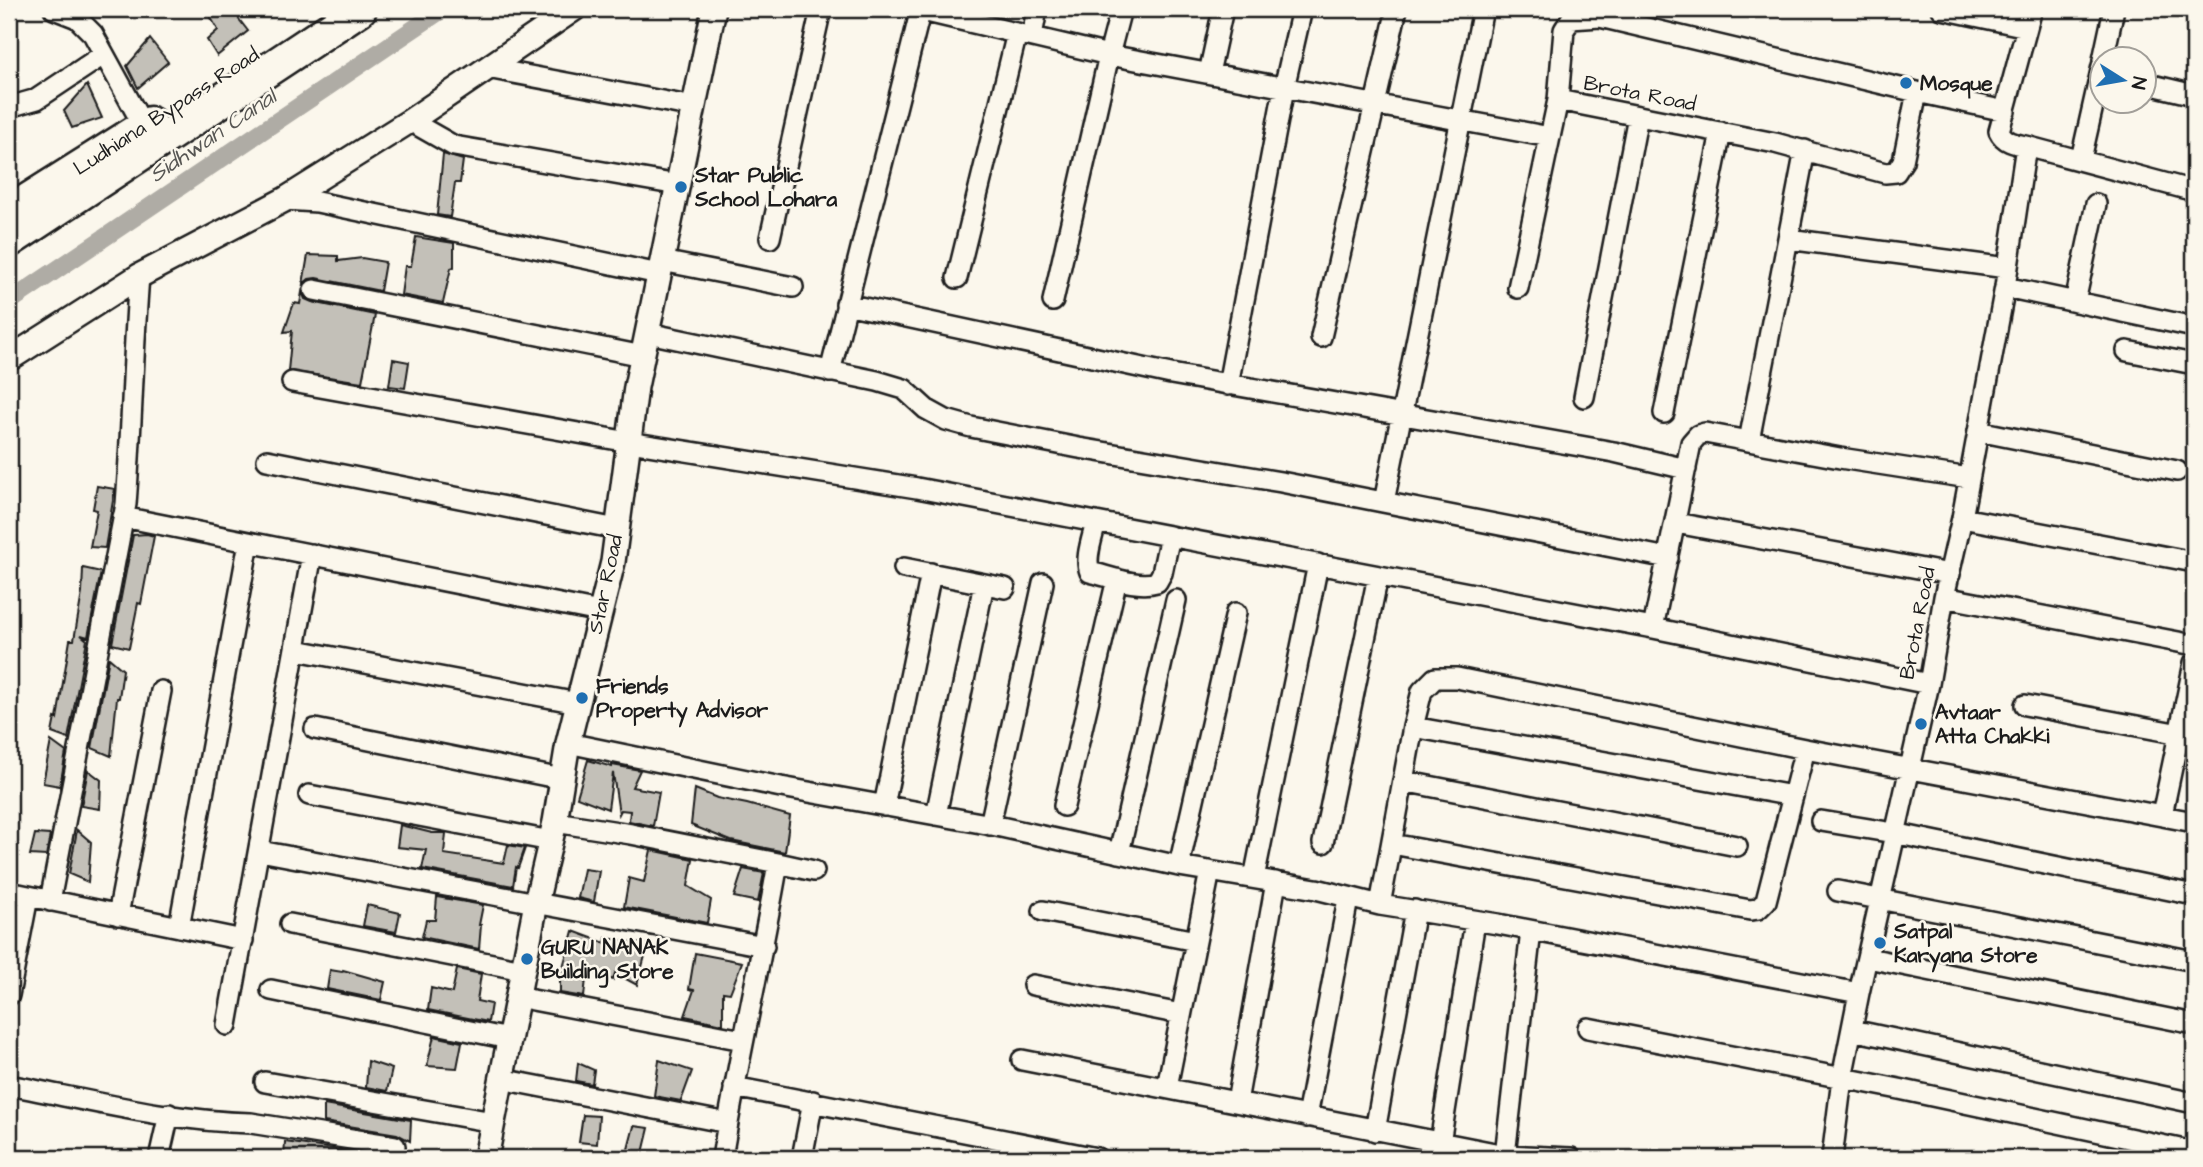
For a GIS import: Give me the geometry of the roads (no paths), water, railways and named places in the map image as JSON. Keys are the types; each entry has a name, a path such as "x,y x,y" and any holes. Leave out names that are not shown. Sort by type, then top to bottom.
{"highway":[{"name":"Ludhiana Bypass Road","path":"9,212 323,9"},
{"name":"Ludhiana Bypass Road","path":"9,241 360,9"}],"street":[{"path":"54,9 86,13 103,55 144,127"},
{"path":"9,359 139,276 284,200 410,121 574,9"},
{"name":"Star Road","path":"486,1158 536,904 553,832 568,743 612,562 636,387 714,9"},
{"path":"770,238 821,9"},
{"path":"830,372 919,9 1109,55 1550,137"},
{"path":"957,278 1025,34 1037,9"},
{"path":"1053,300 1121,9"},
{"path":"1209,74 1223,9"},
{"path":"1228,385 1284,88 1302,9"},
{"path":"1321,337 1397,9"},
{"path":"1384,502 1483,9"},
{"path":"1941,9 2030,18 1999,131 2002,137 2013,143 2194,191"},
{"path":"2106,46 2114,9"},
{"name":"Brota Road","path":"1917,92 1903,161 1896,172 1873,171 1805,150 1558,100 1564,30 1571,19 1600,17 2005,111"},
{"path":"9,107 37,99 103,55"},
{"path":"488,68 694,107"},
{"path":"2158,86 2194,95"},
{"path":"1518,288 1558,100"},
{"path":"1584,397 1639,116"},
{"path":"2081,159 2090,116"},
{"path":"410,121 454,146 678,185"},
{"path":"1664,414 1721,132"},
{"name":"Brota Road","path":"1832,1158 1842,1078 1859,993 1908,767 1929,684 1944,597 1962,518 2006,277 2026,146"},
{"path":"1749,441 1805,150"},
{"path":"284,200 317,202 660,268 793,287"},
{"path":"2076,302 2096,204"},
{"path":"1788,239 2006,277 2076,302 2194,327"},
{"path":"50,901 123,517 131,446 133,349 139,276"},
{"path":"314,290 643,356"},
{"path":"846,304 1171,374 1614,452 1686,469"},
{"path":"648,333 904,389 926,408 946,420 971,426 1079,448 1281,482 1668,558"},
{"path":"2127,352 2194,364"},
{"path":"292,382 629,442 917,488 1653,628 1929,684"},
{"path":"1978,431 2177,471"},
{"path":"1653,628 1691,443 1698,435 1705,433 1969,478"},
{"path":"267,460 617,529"},
{"path":"123,517 600,612"},
{"path":"1962,518 2194,562"},
{"path":"1096,522 1088,569 1090,572 1117,579 1148,584 1157,582 1162,573 1170,536"},
{"path":"1676,523 1950,574"},
{"path":"179,927 249,542"},
{"path":"227,1025 312,555"},
{"path":"1254,878 1318,564"},
{"path":"904,568 1005,588"},
{"path":"884,806 931,573"},
{"path":"1322,843 1378,576"},
{"path":"1064,806 1117,579"},
{"path":"990,825 1043,583"},
{"path":"936,815 984,584"},
{"path":"1944,597 2194,645"},
{"path":"1119,853 1176,600"},
{"path":"1179,866 1236,613"},
{"path":"296,650 578,703"},
{"path":"2162,816 2194,663"},
{"path":"1380,905 1413,727 1422,691 1435,678 1457,678 1805,749 2194,822"},
{"path":"118,915 161,691"},
{"path":"2025,705 2180,734"},
{"path":"1413,727 1793,796"},
{"path":"315,729 562,779"},
{"path":"568,743 781,787 990,825 1179,866 1316,889 1348,899 1475,920 1859,993"},
{"path":"1392,844 1750,910 1758,909 1766,901 1805,749"},
{"path":"1403,781 1737,846"},
{"path":"309,795 553,832 631,834 814,872"},
{"path":"1821,821 1894,833 2194,895"},
{"path":"260,851 764,946"},
{"path":"722,1158 778,863"},
{"path":"1167,1087 1210,871"},
{"path":"1237,1102 1276,882"},
{"path":"1838,891 2194,961"},
{"path":"9,992 18,895 243,940"},
{"path":"1307,1117 1348,899"},
{"path":"1375,1131 1415,910"},
{"path":"1043,911 1196,941"},
{"path":"1440,1143 1475,920"},
{"path":"290,924 523,970"},
{"path":"1505,1155 1531,932"},
{"path":"1868,958 2194,1024"},
{"path":"1033,985 1181,1014"},
{"path":"271,990 509,1039"},
{"path":"517,997 743,1040"},
{"path":"1588,1028 2194,1152"},
{"path":"1852,1030 2194,1102"},
{"path":"1022,1060 1505,1155 1571,1158"},
{"path":"501,1079 728,1123"},
{"path":"265,1082 493,1122"},
{"path":"9,1085 169,1114 228,1123 251,1123 395,1146"},
{"path":"734,1087 1097,1158"},
{"path":"802,1158 813,1101"},
{"path":"159,1158 169,1114"}],"waterway":[{"name":"Sidhwan Canal","path":"9,302 443,9"}],"place":[{"name":"Mosque","path":"1906,83"},
{"name":"Star Public School Lohara","path":"681,187"},
{"name":"Friends Property Advisor","path":"582,698"},
{"name":"Avtaar Atta Chakki","path":"1921,724"},
{"name":"Satpal Karyana Store","path":"1880,943"},
{"name":"GURU NANAK Building Store","path":"527,959"}]}
